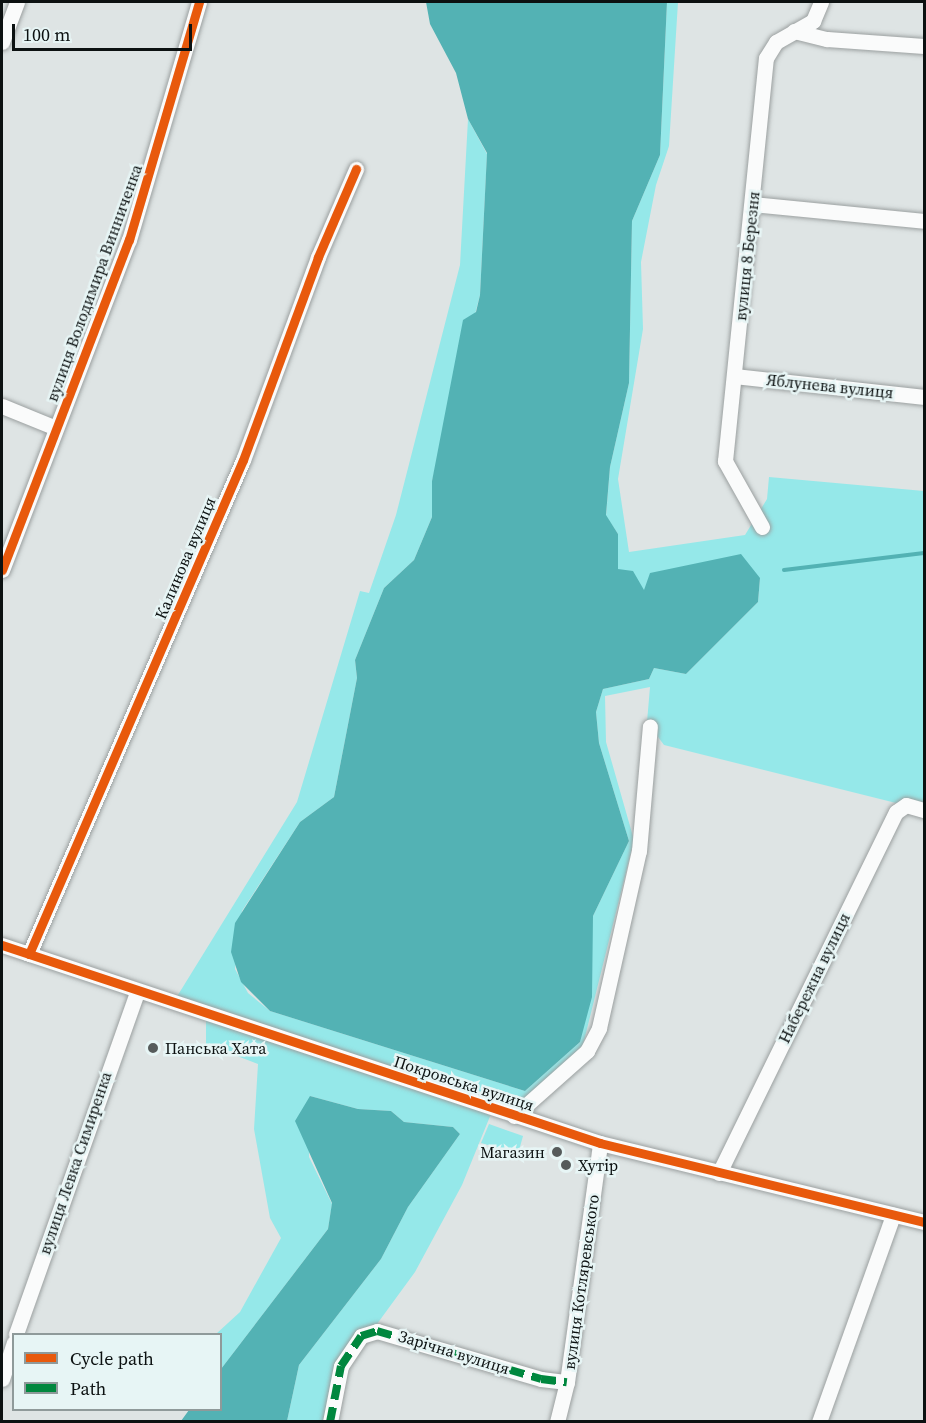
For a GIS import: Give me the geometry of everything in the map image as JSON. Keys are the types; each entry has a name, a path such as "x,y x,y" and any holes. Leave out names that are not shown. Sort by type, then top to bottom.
{"street":[{"path":"2,42 17,2"},
{"name":"вулиця Володимира Винниченка","path":"2,570 129,240 199,2"},
{"name":"вулиця 8 Березня","path":"762,526 725,461 766,58 776,42 813,21 821,2"},
{"path":"794,31 827,39 924,46"},
{"name":"Калинова вулиця","path":"29,954 243,460 318,257 356,169"},
{"path":"752,204 924,221"},
{"name":"Яблунева вулиця","path":"735,376 924,396"},
{"path":"2,406 56,428"},
{"path":"514,1116 587,1051 599,1028 639,851 650,726"},
{"name":"Набережна вулиця","path":"719,1173 896,812 906,805 924,810"},
{"name":"Покровська вулиця","path":"2,945 137,992 600,1143 924,1222"},
{"name":"вулиця Левка Симиренка","path":"17,1333 137,992"},
{"name":"вулиця Котляревського","path":"557,1422 567,1382 600,1143"},
{"path":"819,1422 893,1215"},
{"name":"Зарічна вулиця","path":"330,1422 341,1366 361,1336 377,1331 541,1379 567,1382"},
{"path":"2,1379 12,1349"}],"shaded area":[{"path":"426,2 667,2 660,155 632,221 629,383 610,467 606,515 618,534 618,569 633,571 644,590 650,573 741,554 760,578 758,602 686,674 654,668 649,679 603,689 596,712 599,743 629,841 593,916 592,997 580,1042 525,1091 270,1011 241,982 231,952 235,923 300,822 334,797 357,678 355,660 384,588 414,560 432,517 432,481 463,320 476,312 480,295 487,153 468,119 456,73 430,24"},
{"path":"667,2 678,2 669,146 656,185 641,262 643,329 618,479 629,552 745,535 767,499 769,477 924,491 924,810 664,745 647,722 650,687 605,696 606,742 634,840 583,1045 514,1116 493,1109 462,1185 415,1272 377,1324 358,1333 326,1421 287,1421 299,1365 381,1259 408,1207 460,1134 453,1127 404,1122 391,1111 358,1109 310,1096 309,1157 332,1204 328,1229 222,1368 222,1333 217,1333 240,1312 281,1238 270,1218 254,1129 258,1064 206,1044 206,1014 173,1003 297,802 360,591 369,593 396,515 460,265 468,119 487,154 480,295 432,481 432,517 414,560 384,588 355,660 357,678 334,797 300,822 242,911 235,969 248,993 270,1011 525,1091 580,1042 593,916 629,841 599,743 596,712 603,689 649,679 654,668 686,674 758,602 760,578 644,591 618,569 618,534 606,516 610,467 629,383 632,221 660,155"},
{"path":"310,1096 358,1109 391,1111 404,1122 453,1127 460,1134 408,1207 381,1259 299,1365 287,1421 181,1421 188,1411 222,1411 222,1368 328,1229 332,1203 295,1121"},
{"path":"489,1124 523,1136 518,1154 481,1143"}],"waterway":[{"path":"784,570 924,553"}],"marked path":[{"path":"330,1422 341,1366 361,1336 377,1331 541,1379 567,1382"}],"cycle path":[{"path":"2,570 129,240 199,2"},
{"path":"29,954 243,460 318,257 356,169"},
{"path":"2,945 600,1143 924,1222"}],"place":[{"name":"Панська Хата","path":"153,1048"},
{"name":"Магазин","path":"557,1152"},
{"name":"Хутір","path":"566,1165"}]}
